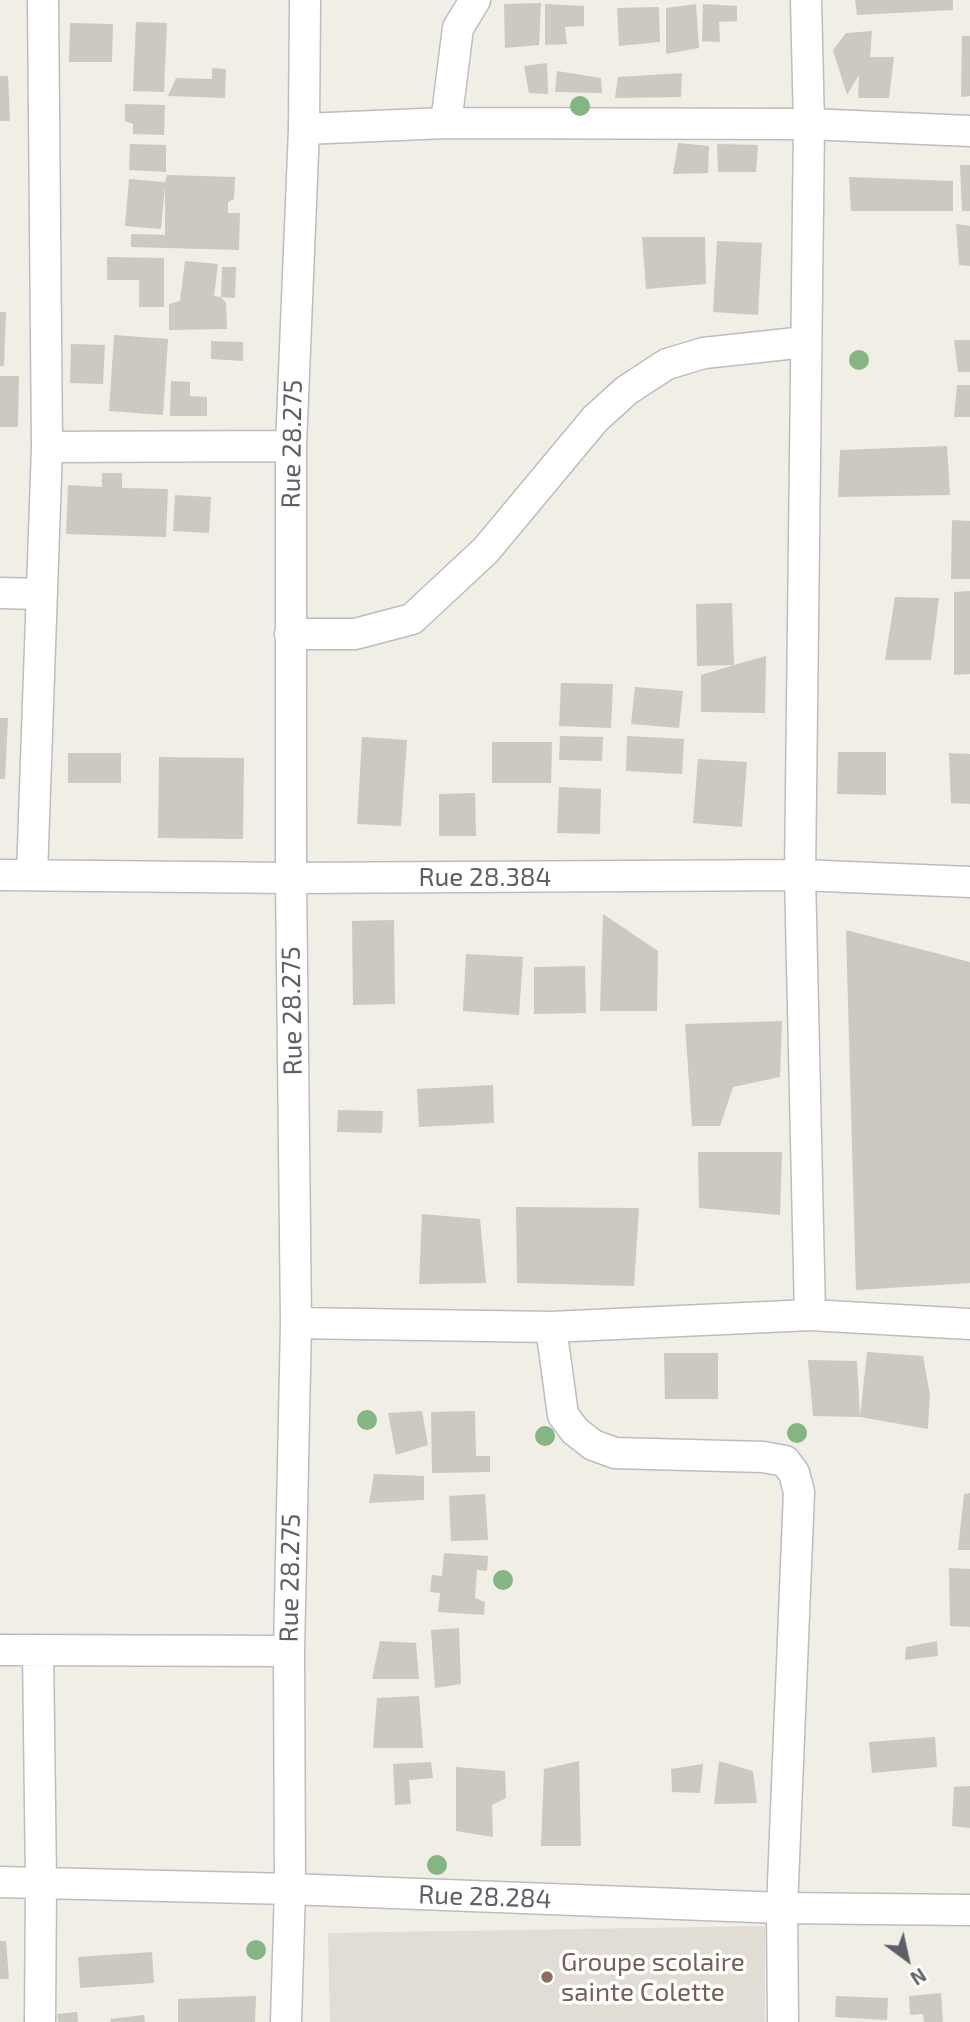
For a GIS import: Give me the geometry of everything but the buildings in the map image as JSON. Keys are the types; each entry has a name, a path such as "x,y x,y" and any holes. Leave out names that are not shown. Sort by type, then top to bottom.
{"street":[{"path":"32,875 47,447 43,0"},
{"name":"Rue 28.275","path":"286,2022 290,1889 289,1651 296,1323 290,446 304,129 305,0"},
{"path":"446,123 458,28 475,0"},
{"path":"806,0 810,124 800,875 810,1315"},
{"path":"304,129 446,123 810,124 970,131"},
{"path":"290,634 355,634 412,620 485,550 595,419 627,390 667,364 704,353 805,342"},
{"path":"47,447 290,446"},
{"path":"0,593 40,594"},
{"name":"Rue 28.384","path":"0,875 291,878 800,875 970,882"},
{"path":"296,1323 551,1327 810,1315 970,1324"},
{"path":"551,1327 562,1415 575,1431 593,1445 615,1452 763,1457 785,1461 794,1473 799,1492 782,1908 783,2022"},
{"path":"0,1650 289,1651"},
{"path":"38,1650 40,2022"},
{"name":"Rue 28.284","path":"0,1882 290,1889 782,1908 970,1910"}],"shaded area":[{"name":"Groupe scolaire sainte Colette","path":"765,1926 765,2022 330,2022 328,1933"}],"place":[{"name":"Groupe scolaire sainte Colette","path":"547,1977"}]}
